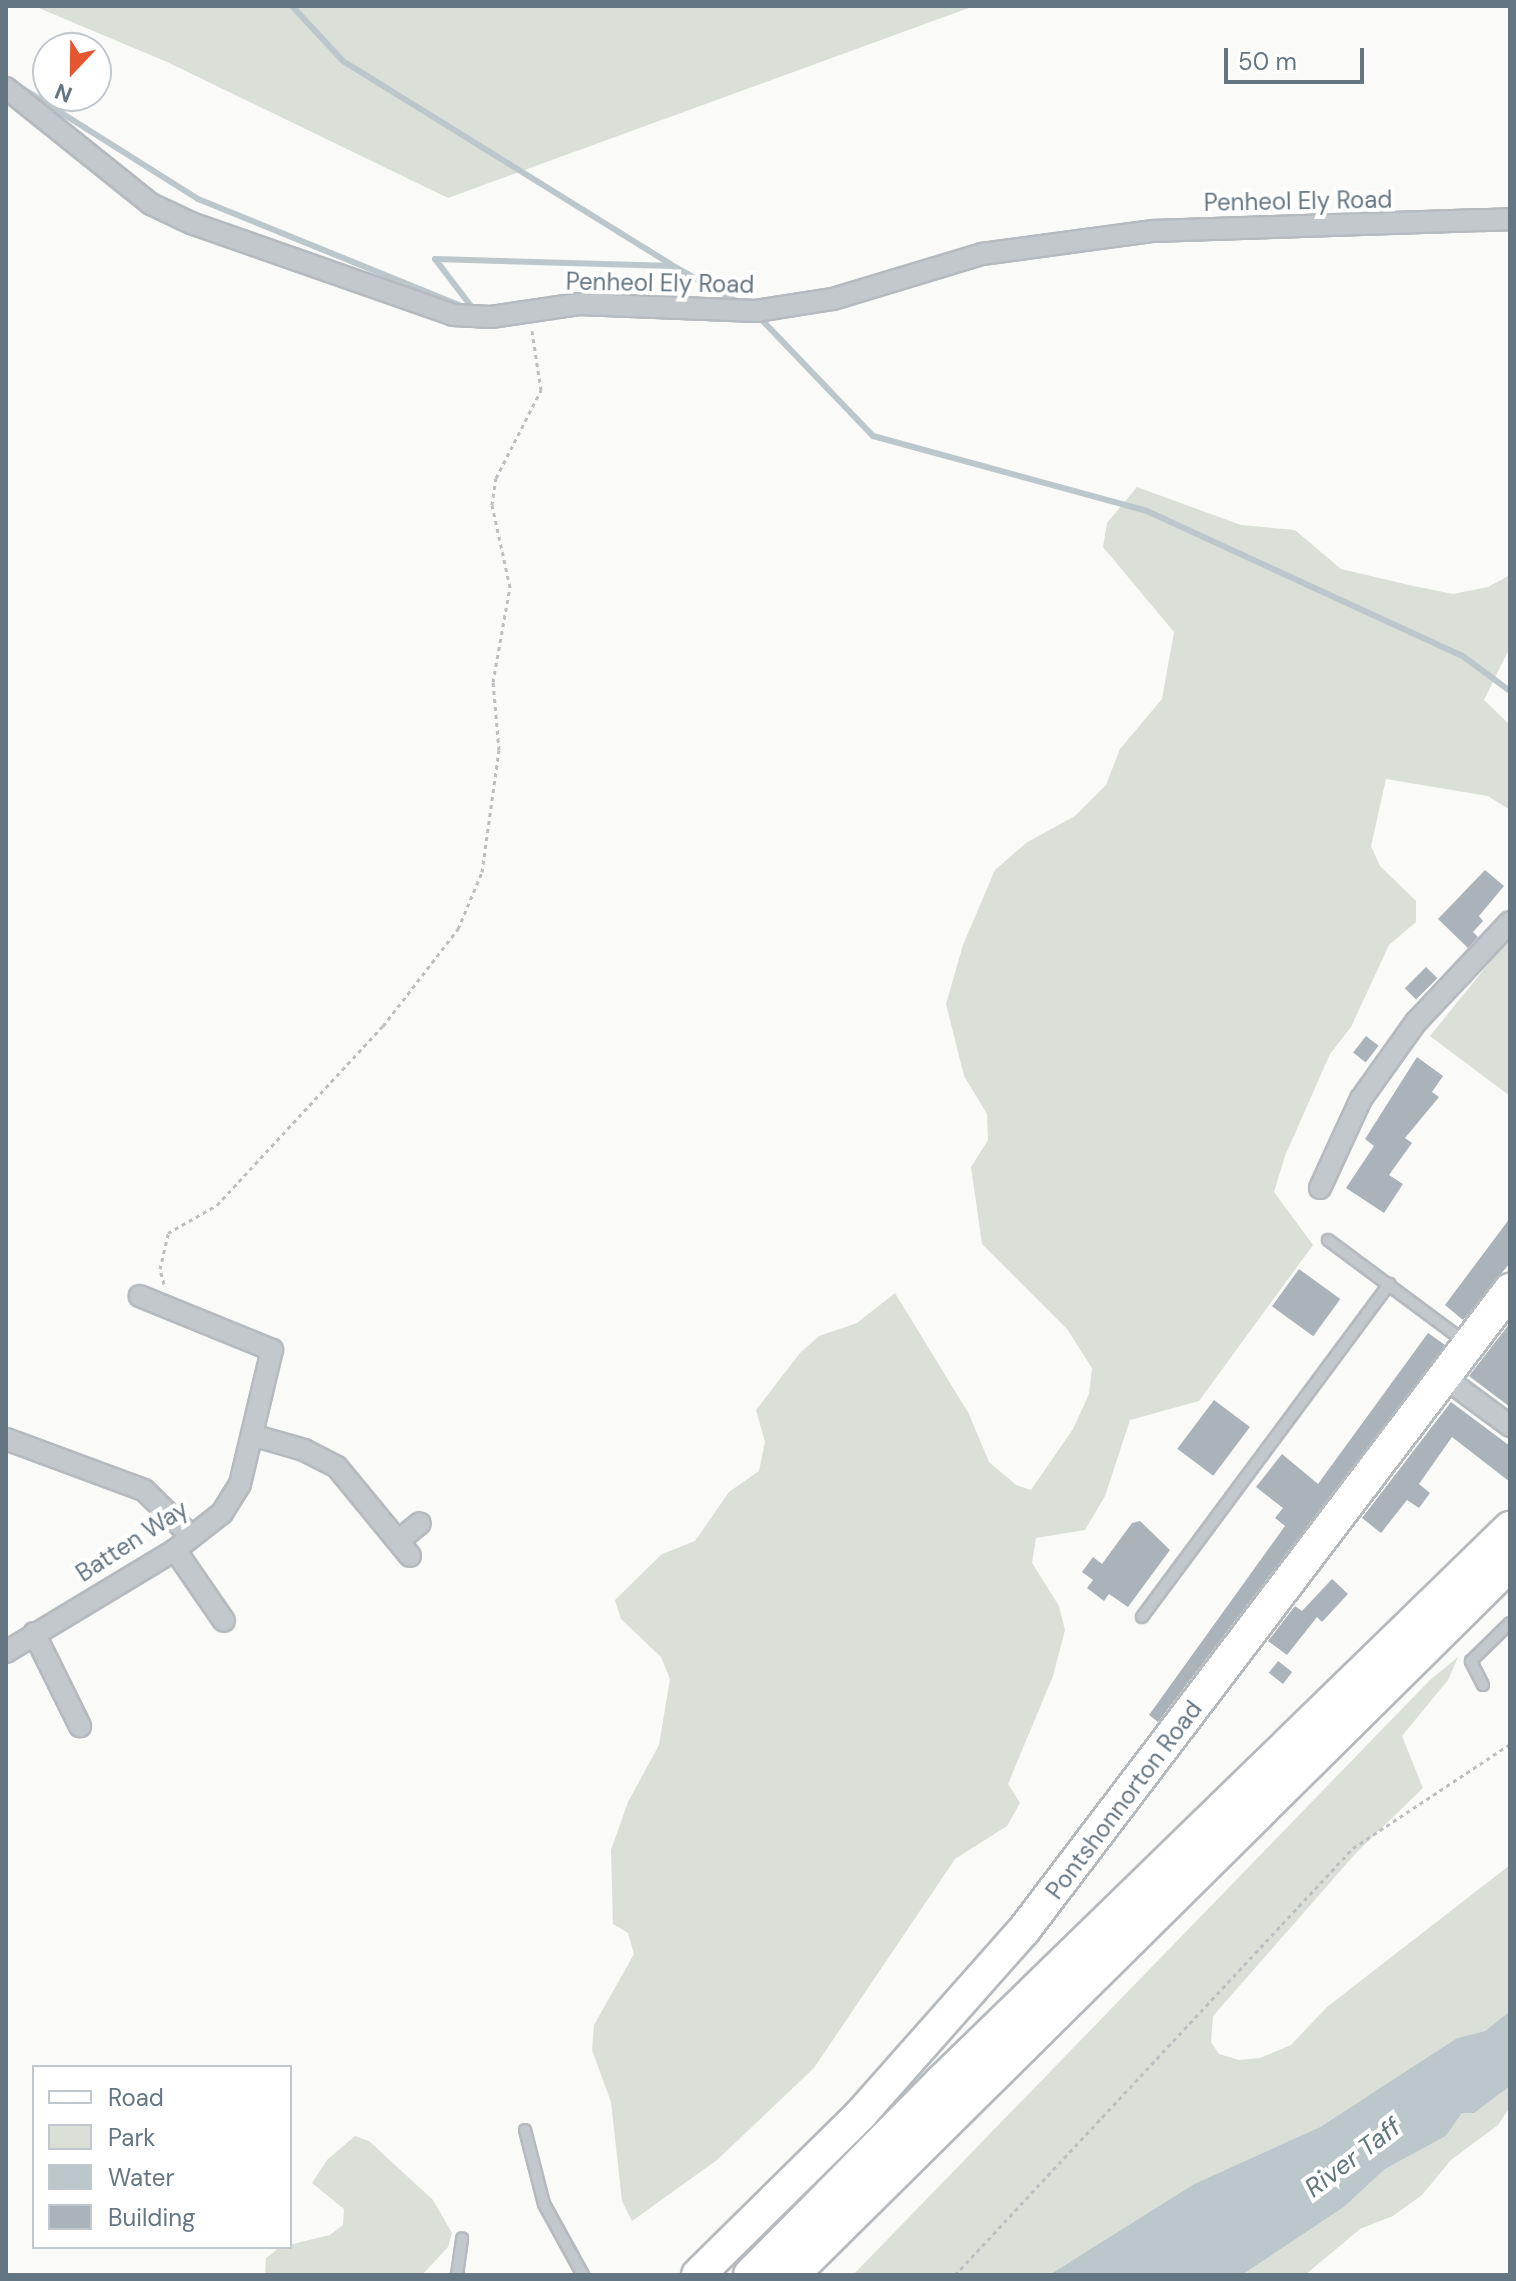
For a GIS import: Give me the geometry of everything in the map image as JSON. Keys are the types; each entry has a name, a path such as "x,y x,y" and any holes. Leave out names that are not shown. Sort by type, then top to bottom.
{"highway":[{"path":"751,2275 1510,1529"},
{"path":"791,2275 1510,1563"}],"main road":[{"name":"Pontshonnorton Road","path":"698,2275 861,2114 1024,1930 1469,1344 1506,1304"}],"street":[{"name":"Penheol Ely Road","path":"6,88 151,204 191,223 453,315 532,311 579,304 756,311 833,299 982,254 1153,231 1510,219"},
{"path":"1320,1188 1361,1099 1416,1022 1510,922"},
{"name":"Batten Way","path":"9,1641 34,1633 175,1550 232,1499 252,1435 272,1350 140,1296"},
{"path":"1445,1378 1510,1426"},
{"path":"252,1435 304,1450 337,1467 404,1549 420,1523"},
{"path":"6,1439 144,1490 191,1536"},
{"path":"175,1550 224,1621"},
{"path":"34,1633 80,1726"}],"lane":[{"path":"1328,1240 1469,1344"},
{"path":"1142,1617 1389,1284"},
{"path":"1483,1685 1471,1661 1510,1623"},
{"path":"525,2130 544,2204 583,2275"},
{"path":"457,2275 462,2238"}],"path":[{"path":"140,1296 167,1292 160,1269 168,1233 217,1205 383,1026 458,929 482,872 499,750 493,682 510,587 492,505 496,478 541,390 532,311"},
{"path":"955,2275 1353,1848 1510,1744"}],"green space":[{"path":"34,6 974,6 448,198 167,62 112,39 112,32 96,32"},
{"path":"1137,487 1241,525 1295,530 1341,569 1453,594 1488,587 1510,575 1510,647 1484,700 1510,725 1510,810 1488,796 1386,779 1371,846 1380,866 1416,901 1416,922 1389,945 1351,1027 1330,1054 1285,1156 1274,1192 1313,1245 1199,1401 1130,1420 1105,1496 1085,1530 1036,1538 1032,1563 1059,1606 1065,1630 1053,1676 1008,1784 1020,1803 1007,1826 955,1859 814,2068 717,2160 632,2221 622,2201 611,2102 592,2050 594,2025 634,1954 628,1933 613,1924 611,1850 628,1802 659,1745 670,1679 661,1657 621,1619 615,1600 662,1554 695,1541 729,1492 759,1471 765,1442 756,1410 800,1353 819,1336 857,1323 895,1293 969,1414 989,1462 1016,1485 1031,1490 1073,1429 1089,1394 1092,1368 1067,1329 982,1244 971,1167 988,1140 987,1114 964,1076 946,1004 963,945 995,870 1026,843 1075,816 1106,785 1120,749 1162,699 1174,632 1103,547 1107,523"},
{"path":"1510,937 1510,1096 1430,1036"},
{"path":"1458,1657 1448,1680 1402,1736 1423,1788 1356,1853 1213,2016 1211,2042 1219,2054 1239,2060 1260,2058 1291,2045 1327,2007 1510,1865 1510,2011 1485,2031 1457,2038 1320,2127 1194,2184 1049,2275 853,2275 1430,1680"},
{"path":"1510,2086 1510,2107 1498,2125 1451,2160 1422,2195 1393,2216 1360,2229 1305,2275 1242,2275 1344,2207 1385,2169 1446,2136 1462,2113"},
{"path":"355,2136 369,2141 433,2200 452,2233 448,2247 422,2275 265,2275 266,2258 277,2249 292,2249 292,2244 330,2235 343,2225 344,2209 312,2183 327,2160"}],"water":[{"name":"River Taff","path":"1510,2011 1510,2086 1474,2113 1462,2113 1446,2136 1385,2169 1344,2207 1242,2275 1049,2275 1194,2184 1320,2127 1457,2038 1485,2031"}],"building":[{"path":"1485,870 1504,886 1479,916 1483,921 1473,932 1478,937 1468,948 1438,919"},
{"path":"1426,967 1437,978 1416,1000 1405,988"},
{"path":"1366,1036 1379,1046 1366,1062 1353,1053"},
{"path":"1417,1057 1443,1076 1432,1092 1439,1097 1405,1138 1412,1143 1389,1175 1403,1184 1384,1213 1346,1188 1374,1146 1365,1139"},
{"path":"1510,1218 1510,1263 1463,1320 1445,1305"},
{"path":"1299,1269 1340,1299 1313,1336 1272,1306"},
{"path":"1510,1323 1510,1407 1469,1376"},
{"path":"1428,1333 1445,1345 1158,1722 1149,1715 1285,1526 1275,1518 1283,1508 1256,1487 1282,1454 1318,1484"},
{"path":"1214,1400 1250,1427 1213,1476 1177,1449"},
{"path":"1451,1402 1510,1446 1510,1482 1452,1437 1419,1484 1430,1493 1419,1508 1407,1500 1381,1533 1362,1518"},
{"path":"1140,1521 1170,1550 1128,1607 1109,1594 1104,1601 1087,1588 1093,1580 1082,1572 1093,1557 1102,1564 1132,1523"},
{"path":"1332,1579 1348,1594 1322,1622 1317,1617 1287,1655 1268,1641 1295,1606 1302,1611"},
{"path":"1278,1661 1292,1672 1283,1684 1269,1673"}],"waterway":[{"path":"292,6 343,61 670,264"},
{"path":"6,78 198,199 466,308"},
{"path":"474,310 435,259 673,266 742,304"},
{"path":"758,316 873,436 1147,511 1464,657 1510,691"}]}
